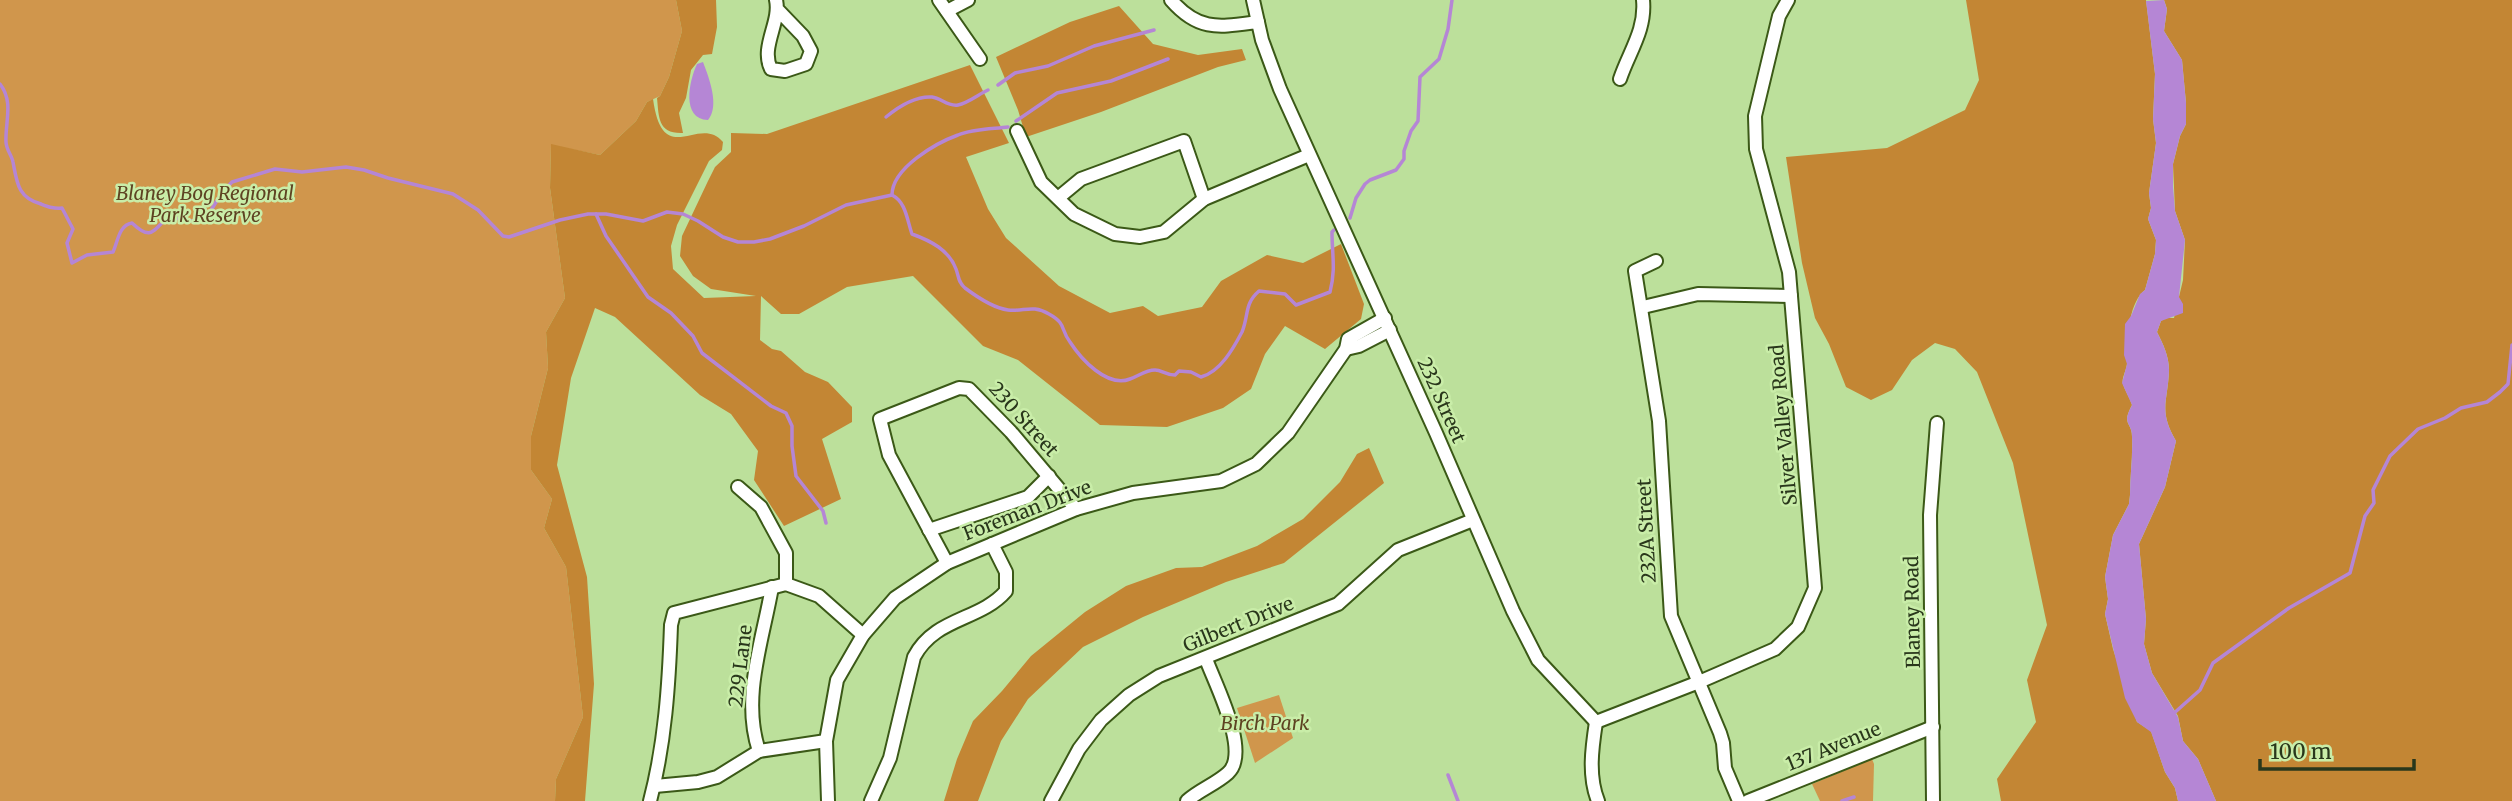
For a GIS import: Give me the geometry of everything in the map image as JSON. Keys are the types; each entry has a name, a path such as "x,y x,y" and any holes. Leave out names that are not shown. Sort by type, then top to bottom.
{"street":[{"path":"968,0 943,5 981,59"},
{"path":"1171,0 1191,19 1206,25 1225,27 1258,22"},
{"name":"232 Street","path":"1253,0 1272,70 1513,611 1538,660 1596,722"},
{"path":"1620,79 1642,27 1643,0"},
{"name":"Silver Valley Road","path":"1596,722 1775,649 1798,627 1815,588 1789,272 1756,149 1755,116 1779,16 1788,0"},
{"path":"777,5 803,36 811,51 806,64 777,71 771,69 768,55 777,5"},
{"path":"1017,131 1041,182 1074,214 1115,234 1140,237 1164,232 1204,199 1309,155"},
{"path":"1058,198 1081,179 1184,141 1204,199"},
{"name":"232A Street","path":"1656,261 1635,271 1643,307 1659,421 1671,616 1723,740 1725,768 1739,801"},
{"path":"1643,307 1698,294 1791,296"},
{"name":"Foreman Drive","path":"828,801 825,741 837,680 863,635 895,598 947,563 1076,509 1133,493 1221,481 1256,464 1288,433 1346,349 1348,340 1387,324"},
{"name":"230 Street","path":"929,530 889,455 880,419 959,388 969,389 1012,432 1076,509"},
{"name":"Blaney Road","path":"1933,801 1930,515 1937,423"},
{"path":"947,563 929,530 1028,497 1049,476"},
{"path":"738,487 756,500 786,553 786,584"},
{"name":"Gilbert Drive","path":"1051,801 1079,749 1110,711 1129,695 1159,676 1338,604 1398,550 1473,520"},
{"path":"871,801 890,758 919,646 936,630 991,604 1006,591 1006,572 992,544"},
{"path":"650,801 655,786 668,700 671,625 674,613 786,584 819,596 863,635"},
{"name":"229 Lane","path":"759,751 754,736 752,705 756,659 772,587"},
{"path":"1187,801 1229,772 1236,760 1235,737 1206,659"},
{"path":"1596,722 1591,760 1598,801"},
{"name":"137 Avenue","path":"1748,801 1933,726"},
{"path":"655,786 698,782 717,776 759,751 825,741"}],"green space":[{"name":"Blaney Bog Regional Park Reserve","path":"0,0 676,0 682,31 669,77 660,96 647,102 636,121 600,155 551,145 550,188 565,298 546,332 548,368 531,436 531,470 552,499 544,528 566,567 583,717 556,779 555,801 0,801"},
{"name":"Birch Park","path":"1279,695 1293,738 1255,763 1237,708"},
{"path":"1872,759 1873,801 1820,801 1812,784"}],"shaded area":[{"path":"676,0 716,0 717,27 712,54 703,55 691,70 686,98 679,113 683,133 664,128 657,98 669,77 682,31"},
{"path":"1966,0 2146,0 2155,74 2153,119 2156,143 2148,219 2156,240 2145,290 2135,304 2128,335 2127,366 2123,382 2132,405 2127,420 2132,432 2130,495 2129,504 2113,535 2105,577 2108,599 2105,614 2113,649 2137,722 2151,731 2178,801 2001,801 1997,779 2036,722 2027,680 2047,625 2013,463 1977,372 1955,349 1935,343 1912,360 1892,390 1871,400 1846,387 1829,344 1815,318 1802,263 1786,157 1887,148 1965,110 1979,80"},
{"path":"2164,0 2512,0 2512,801 2216,801 2198,759 2183,741 2178,716 2152,673 2144,644 2146,619 2139,544 2165,487 2176,441 2167,421 2165,406 2168,360 2157,332 2161,321 2174,318 2183,280 2185,240 2175,211 2173,164 2186,124 2186,103 2182,60 2164,31 2167,9"},
{"path":"2164,0 2167,9 2164,31 2182,60 2186,103 2186,124 2173,164 2175,211 2185,240 2179,297 2183,304 2183,313 2161,321 2157,332 2168,360 2165,406 2167,421 2176,441 2165,487 2139,544 2146,619 2144,644 2152,673 2178,717 2183,741 2198,759 2216,801 2178,801 2151,732 2137,722 2125,698 2105,614 2108,599 2105,577 2113,535 2129,504 2130,495 2132,432 2127,420 2132,405 2122,383 2127,364 2124,355 2125,324 2140,294 2145,290 2156,240 2148,219 2156,143 2153,119 2155,74 2146,1"},
{"path":"1119,6 1153,44 1198,55 1242,49 1246,60 1218,67 1101,112 1026,137 996,57 1070,22"},
{"path":"703,62 713,100 708,120 699,118 694,113 689,98 694,71 697,64"},
{"path":"970,65 1009,143 966,157 988,209 1006,238 1059,286 1110,313 1143,306 1158,316 1202,307 1221,281 1267,255 1303,263 1341,244 1364,304 1361,319 1325,349 1285,326 1265,354 1251,389 1223,408 1167,427 1100,425 1018,360 983,346 913,276 847,287 799,314 781,314 761,296 760,340 772,349 781,351 805,372 828,382 852,407 852,422 822,439 841,499 784,526 754,480 758,451 731,414 700,395 615,317 595,308 571,378 557,465 587,577 594,684 585,801 555,801 556,779 583,717 566,567 544,528 552,499 531,470 531,436 548,368 546,332 565,298 550,188 551,144 600,155 636,121 647,102 653,99 658,120 665,132 673,137 703,133 714,135 723,142 722,150 709,161 677,225 671,246 673,269 704,298 756,296 711,289 693,276 680,256 682,236 708,181 715,167 731,152 731,133 767,134"},
{"path":"1369,448 1384,483 1284,563 1226,582 1143,617 1083,647 1028,699 1001,741 978,801 944,801 973,721 1031,656 1085,612 1126,586 1176,568 1202,567 1257,546 1303,519 1340,482 1357,454"}],"waterway":[{"path":"1350,218 1356,198 1365,184 1396,170 1404,159 1411,131 1418,121 1420,77 1439,59 1448,29 1452,0"},
{"path":"998,85 1015,73 1048,66 1094,46 1154,30"},
{"path":"1016,121 1057,93 1111,81 1168,59"},
{"path":"0,84 8,105 6,145 20,189 33,201 52,208 62,208 73,229 67,243 72,263 87,255 113,252 122,230 128,224 132,223 148,233 169,216 187,221 205,220 232,182 275,169 302,172 346,167 453,194 478,210 503,236 509,237 588,214 606,214 643,221 667,212 683,214 723,237 738,242 754,242 804,226 846,205 892,195 903,207 912,234 932,243 949,256 965,288 985,302 1002,309 1033,309 1049,314 1061,324 1070,342 1088,364 1104,376 1121,381 1151,370 1175,375 1179,371 1191,372 1201,377 1208,374 1225,359 1238,339 1249,305 1259,291 1285,294 1296,305 1330,292 1334,230"},
{"path":"886,117 919,98 932,97 958,105 988,90"},
{"path":"892,195 899,175 907,166 938,144 970,132 1008,127"},
{"path":"596,214 606,236 648,297 671,313 693,336 702,353 771,406 786,413 792,426 796,476 823,511 826,523"},
{"path":"2173,714 2200,690 2213,663 2289,608 2350,573 2365,516 2374,503 2373,490 2390,456 2418,429 2461,408 2487,402 2500,392 2508,384 2512,345"},
{"path":"1448,775 1458,801"},
{"path":"1842,801 1854,797"}]}
